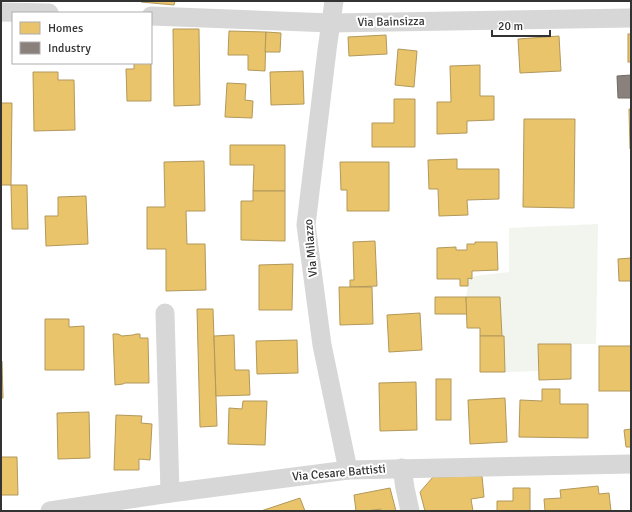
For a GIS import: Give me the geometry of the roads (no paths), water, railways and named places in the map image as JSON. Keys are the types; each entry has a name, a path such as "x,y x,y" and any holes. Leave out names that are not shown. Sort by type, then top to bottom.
{"street":[{"name":"Via Milazzo","path":"334,1 306,225 322,345 348,470"},
{"path":"1,12 23,7 45,12"},
{"name":"Via Bainsizza","path":"152,16 331,23 631,18"},
{"path":"165,313 170,493"},
{"name":"Via Cesare Battisti","path":"50,511 126,505 170,493 348,470 631,464"},
{"path":"402,468 410,511"}]}
